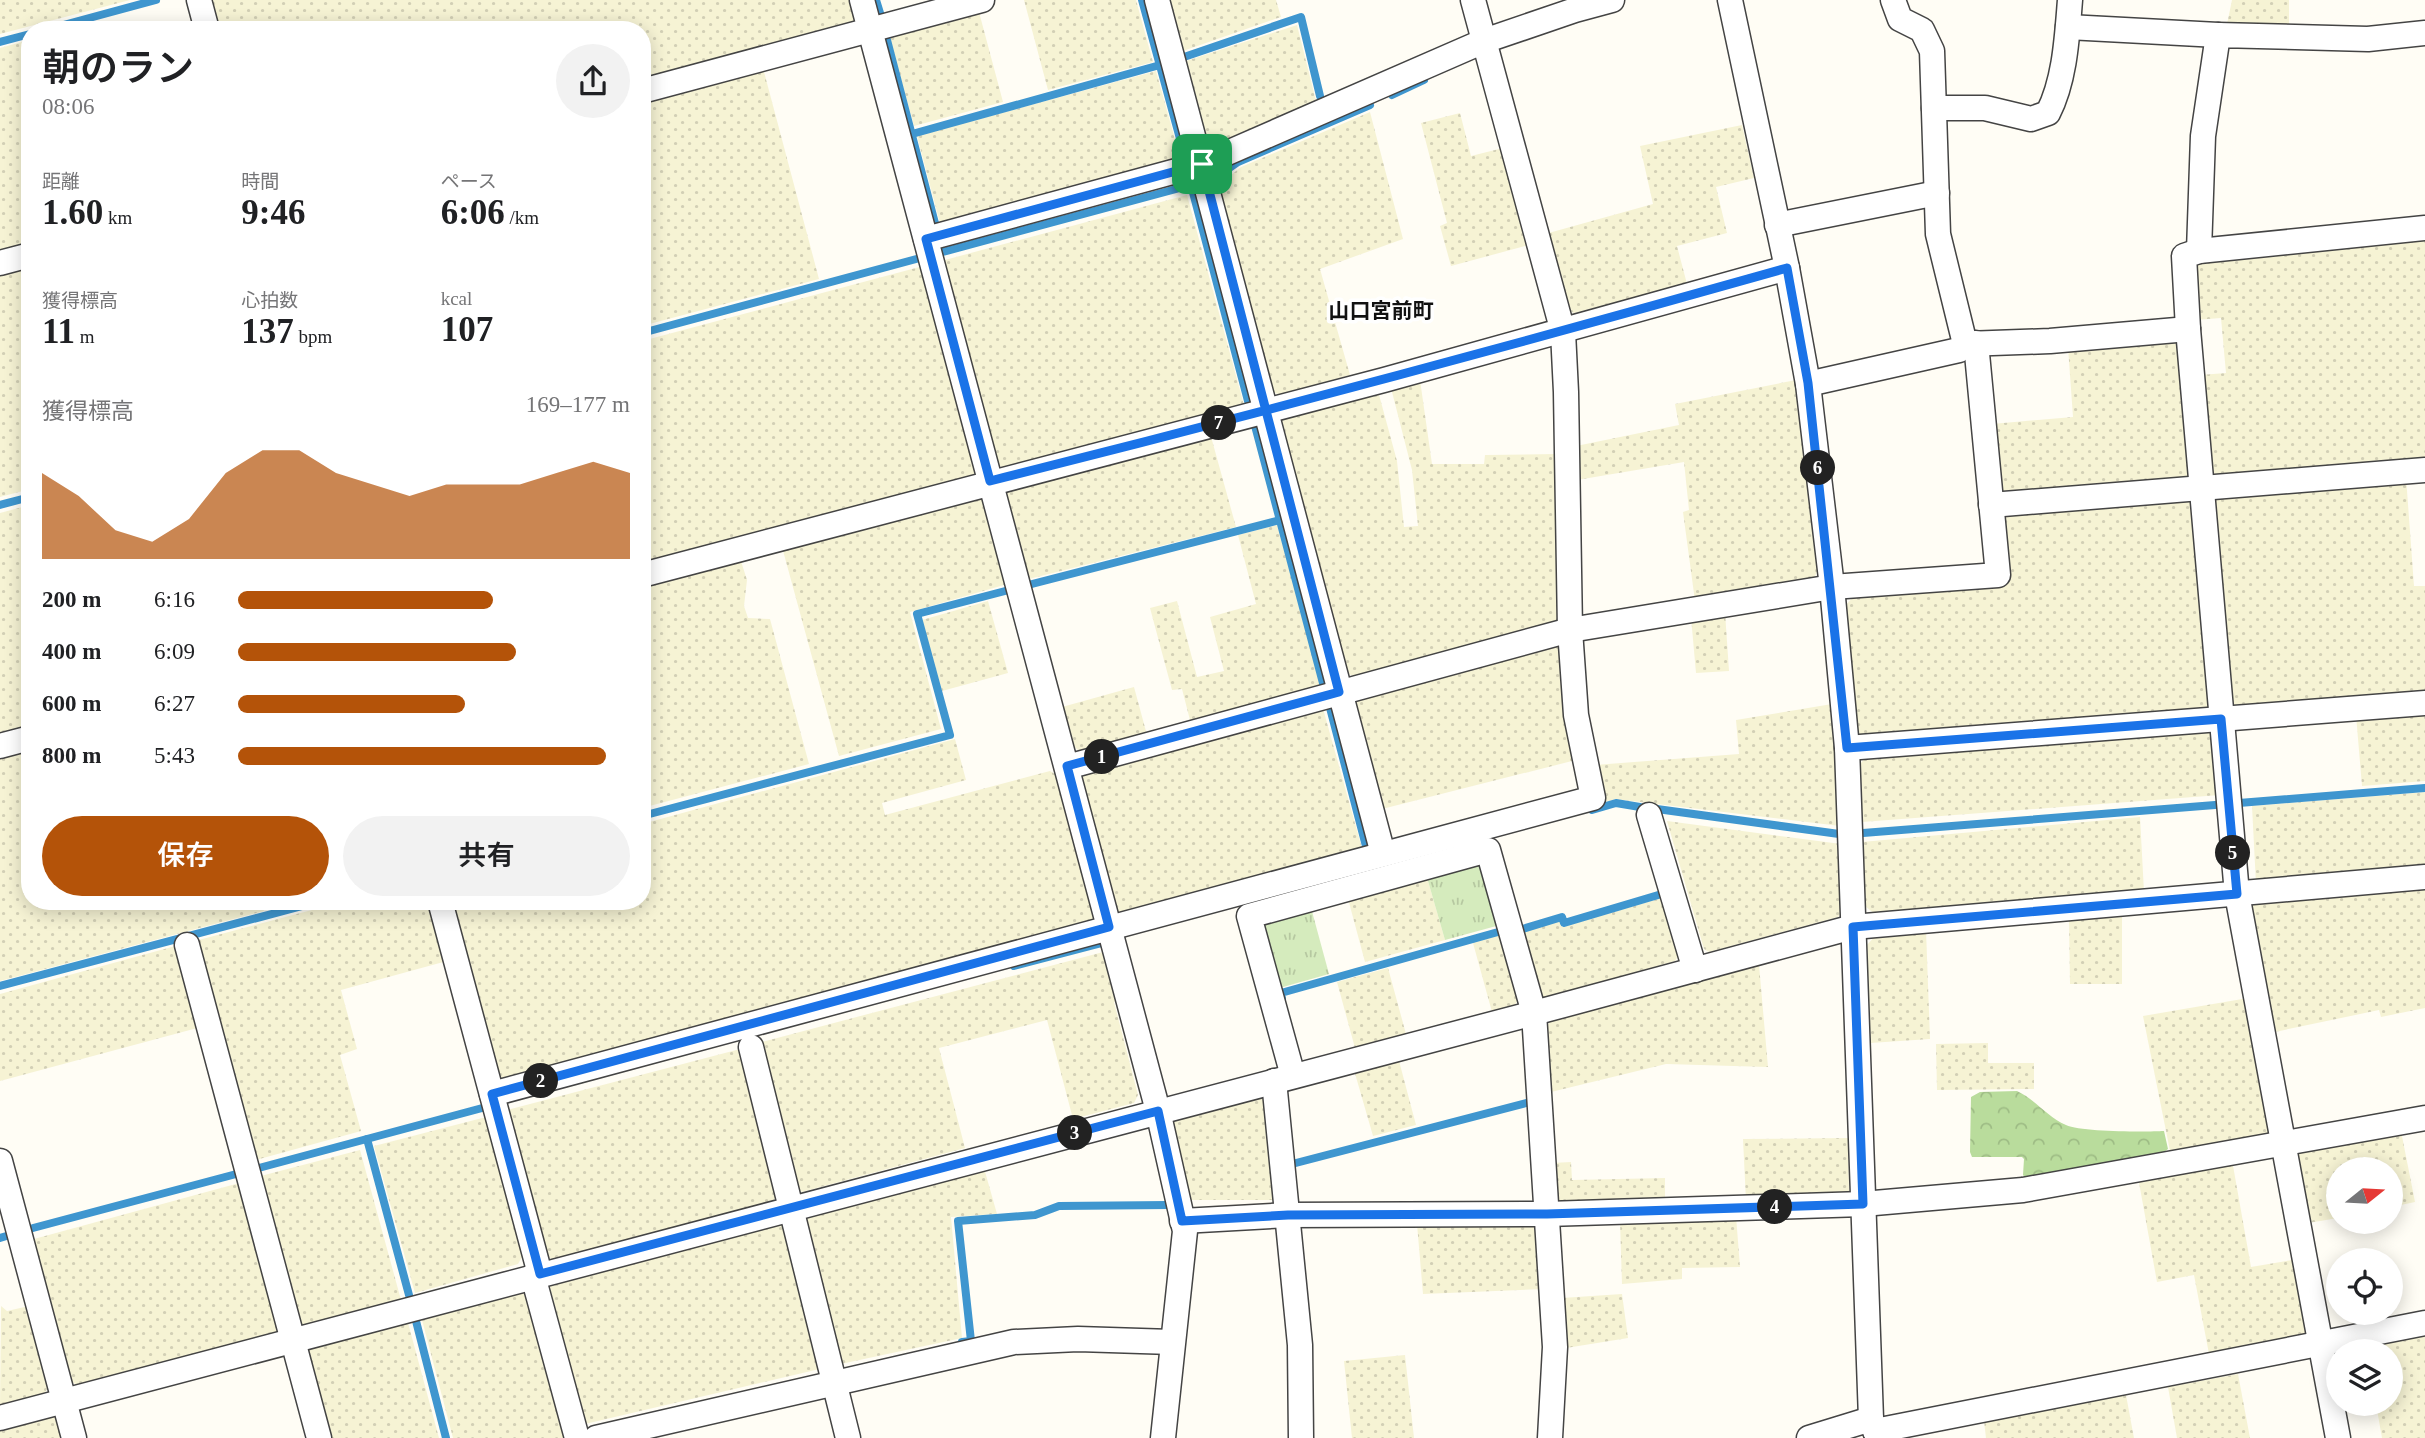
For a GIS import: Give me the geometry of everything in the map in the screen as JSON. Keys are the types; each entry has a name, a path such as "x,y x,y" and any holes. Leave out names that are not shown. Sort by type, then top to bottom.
{"street":[{"path":"199,0 205,21"},
{"path":"862,0 1158,1111 1185,1231 1163,1438"},
{"path":"651,89 982,0"},
{"path":"1157,0 1383,854"},
{"path":"492,1094 1593,799 1576,715 1570,630 1563,332 1473,0"},
{"path":"926,239 1202,164 1484,41 1612,0"},
{"path":"1730,0 1787,268 1808,383 1832,587 1847,748 1874,1429"},
{"path":"1067,766 1570,630 1832,587 1998,575 1971,344 1938,234 1932,51 1922,30 1900,19 1893,0"},
{"path":"1934,108 1985,108 2031,119 2048,113 2059,86 2070,0"},
{"path":"2068,26 2218,35 2368,39 2425,33"},
{"path":"2199,251 2203,136 2218,35"},
{"path":"1777,225 1937,193"},
{"path":"2338,1438 2237,894 2184,256 2199,251 2425,228"},
{"path":"0,263 21,257"},
{"path":"651,573 1563,332 1787,268"},
{"path":"1808,383 1959,350 1971,344 2050,341 2188,329"},
{"path":"1991,505 2425,470"},
{"path":"1847,748 2425,703"},
{"path":"0,746 21,740"},
{"path":"1649,815 1695,970"},
{"path":"1301,1438 1300,1345 1288,1215 1284,1078 1249,916 1488,850 1534,1013 1555,1347 1550,1438"},
{"path":"0,1418 1853,927 2425,877"},
{"path":"442,910 492,1094 578,1438"},
{"path":"187,945 319,1438"},
{"path":"751,1047 848,1438"},
{"path":"1182,1221 1288,1215 1547,1214 1863,1204 2023,1190 2425,1118"},
{"path":"0,1161 74,1438"},
{"path":"1810,1438 1874,1429 2425,1322"},
{"path":"596,1438 1014,1342 1078,1339 1172,1342"}],"shaded area":[{"path":"0,0 130,0 50,21 21,21 21,29 0,34"},
{"path":"209,0 854,0 857,15 854,26 651,80 651,21 215,21"},
{"path":"1024,0 1136,0 1153,62 1048,90"},
{"path":"1165,0 1276,0 1281,17 1180,52"},
{"path":"2232,0 2289,0 2289,30 2226,29"},
{"path":"979,12 1003,102 914,126 889,36"},
{"path":"1297,25 1317,105 1215,150 1205,144 1183,62"},
{"path":"21,42 21,247 0,252 0,48"},
{"path":"763,68 819,279 651,324 651,98"},
{"path":"1156,71 1181,161 941,227 917,136"},
{"path":"1370,112 1403,239 1320,269 1350,375 1280,395 1269,390 1216,187 1241,167"},
{"path":"1460,113 1471,156 1503,148 1529,245 1451,266 1440,226 1447,223 1421,123"},
{"path":"1742,125 1754,178 1716,187 1727,233 1677,246 1687,284 1574,313 1566,309 1545,234 1653,204 1640,146"},
{"path":"1187,195 1244,405 1005,469 993,462 941,261"},
{"path":"2425,236 2425,460 2219,477 2209,469 2200,375 2226,373 2221,318 2195,320 2190,268 2199,259"},
{"path":"927,265 981,466 975,475 651,563 651,339"},
{"path":"21,267 21,491 0,497 0,273"},
{"path":"2173,338 2182,350 2192,472 2188,479 2009,494 1998,487 1992,424 2073,417 2068,347"},
{"path":"1420,380 1432,464 1484,464 1485,455 1558,454 1560,617 1553,626 1357,678 1349,674 1280,425 1285,416 1378,391 1397,461 1404,527 1418,526 1412,470 1391,388"},
{"path":"1796,380 1819,568 1813,580 1695,601 1683,512 1689,510 1684,462 1577,480 1576,446 1679,425 1675,404"},
{"path":"1210,433 1236,527 1025,580 1002,499 1008,487"},
{"path":"2406,477 2414,586 2425,586 2425,694 2240,710 2228,704 2210,502 2218,493"},
{"path":"978,494 989,502 1011,583 910,612 941,729 839,756 782,547"},
{"path":"2187,496 2195,502 2211,702 2205,711 1867,740 1855,730 1845,606 1856,594 2008,583 2001,526 2009,513"},
{"path":"21,507 21,731 0,737 0,513"},
{"path":"1277,525 1322,688 1191,724 1182,689 1172,690 1150,608 1177,601 1197,677 1224,671 1210,617 1256,604 1238,535"},
{"path":"740,558 747,580 744,606 748,618 770,619 809,764 651,806 651,583"},
{"path":"988,601 1008,673 942,691 922,620"},
{"path":"1725,612 1729,671 1696,673 1691,617"},
{"path":"1554,644 1560,649 1565,716 1572,761 1382,809 1355,705 1360,696"},
{"path":"1134,687 1147,735 1082,753 1073,746 1062,707"},
{"path":"1832,704 1840,826 1615,799 1603,803 1595,765 1739,754 1736,720"},
{"path":"1322,705 1363,852 1128,916 1117,911 1080,779 1085,768"},
{"path":"2425,710 2425,781 2362,786 2356,715"},
{"path":"2204,725 2215,734 2220,795 1862,822 1861,763 1869,753"},
{"path":"955,739 966,780 882,803 885,815 1050,771 1060,777 1098,918 507,1082 497,1078 452,910 651,910 651,822"},
{"path":"21,749 21,910 264,911 0,981 0,755"},
{"path":"2425,792 2425,870 2256,884 2252,806"},
{"path":"2140,817 2144,892 1875,914 1866,907 1862,842"},
{"path":"1667,821 1841,844 1844,909 1838,917 1709,952 1704,949"},
{"path":"1426,874 1445,940 1365,962 1347,895"},
{"path":"2425,889 2425,1008 2381,1017 2379,1010 2270,1033 2251,903"},
{"path":"1665,897 1681,951 1675,961 1545,998 1536,993 1519,932 1560,920 1562,927"},
{"path":"312,910 433,910 447,961 341,990 357,1049 340,1055 361,1131 252,1161 191,942"},
{"path":"2122,917 2122,984 2070,984 2069,920"},
{"path":"1926,930 1930,1039 1870,1043 1867,945 1876,935"},
{"path":"1503,934 1520,996 1515,1005 1492,1012 1473,943"},
{"path":"179,945 201,1027 0,1081 0,994"},
{"path":"1107,951 1120,1000 1114,1002 1138,1095 1134,1103 1073,1119 1047,1020 939,1048 965,1148 802,1192 794,1187 758,1043"},
{"path":"1759,965 1768,1067 1666,1064 1547,1093 1543,1032 1551,1020"},
{"path":"1388,968 1406,1034 1355,1048 1337,982"},
{"path":"2248,998 2274,1129 2269,1139 2171,1156 2143,1016"},
{"path":"1988,1043 1988,1063 2034,1063 2034,1089 1937,1090 1936,1044"},
{"path":"744,1048 781,1190 773,1201 554,1260 539,1252 503,1111"},
{"path":"1398,1057 1416,1125 1373,1136 1354,1070"},
{"path":"1260,1097 1268,1104 1277,1200 1191,1200 1172,1127 1176,1118"},
{"path":"490,1116 526,1250 518,1264 415,1293 374,1146"},
{"path":"2401,1131 2415,1202 2403,1204 2403,1157 2326,1157 2326,1220 2308,1223 2295,1157 2301,1149"},
{"path":"1848,1138 1849,1193 1746,1201 1743,1139"},
{"path":"360,1150 401,1300 302,1327 295,1323 257,1177"},
{"path":"2232,1160 2251,1267 2298,1259 2311,1327 2304,1337 2209,1354 2194,1275 2157,1282 2138,1177"},
{"path":"1571,1162 1572,1180 1665,1178 1665,1203 1564,1206 1553,1196 1552,1163"},
{"path":"984,1168 997,1214 951,1217 962,1338 836,1365 801,1225 807,1216"},
{"path":"243,1182 282,1324 278,1333 79,1386 67,1379 34,1239"},
{"path":"1736,1216 1740,1267 1682,1268 1682,1279 1622,1284 1620,1221"},
{"path":"1532,1220 1534,1227 1542,1232 1545,1289 1423,1294 1417,1224"},
{"path":"779,1221 791,1230 824,1368 585,1424 550,1287 554,1279"},
{"path":"517,1289 527,1295 567,1438 453,1438 421,1316"},
{"path":"1622,1294 1628,1338 1566,1348 1562,1298"},
{"path":"1,1306 7,1311 29,1306 49,1385 44,1395 0,1406"},
{"path":"407,1319 439,1438 327,1438 306,1356 311,1346"},
{"path":"2425,1336 2425,1438 2382,1438 2378,1416 2403,1416 2403,1340"},
{"path":"1405,1355 1414,1438 1352,1438 1344,1361"},
{"path":"2238,1374 2250,1438 2177,1438 2168,1387"},
{"path":"2126,1395 2134,1438 1986,1438 1984,1421"},
{"path":"47,1414 58,1419 63,1438 0,1438 0,1426"}],"green space":[{"path":"1475,860 1485,870 1500,925 1445,940 1426,874"},
{"path":"1310,904 1329,974 1276,989 1261,918"},
{"path":"2017,1091 2066,1125 2114,1131 2164,1131 2168,1149 2161,1154 2027,1180 2023,1175 2022,1157 1972,1157 1971,1097 1980,1092"}],"waterway":[{"path":"78,21 156,0"},
{"path":"876,0 880,13"},
{"path":"1142,0 1185,157"},
{"path":"1184,57 1301,17 1320,96"},
{"path":"0,42 21,36"},
{"path":"887,40 936,227"},
{"path":"912,134 1160,65"},
{"path":"1392,95 1424,80"},
{"path":"1215,178 1238,162 1370,105"},
{"path":"939,253 1191,185 1248,401"},
{"path":"651,331 920,258"},
{"path":"1254,422 1324,687"},
{"path":"0,505 21,499"},
{"path":"1032,584 1280,520"},
{"path":"651,814 950,735 917,614 1009,590"},
{"path":"1329,704 1367,850"},
{"path":"2239,803 2425,788"},
{"path":"1592,810 1616,803 1640,807"},
{"path":"1863,833 2215,805"},
{"path":"1657,809 1839,834"},
{"path":"1519,930 1562,917 1564,923 1665,893"},
{"path":"0,986 287,910"},
{"path":"1282,999 1281,993 1498,932"},
{"path":"1014,966 1102,943"},
{"path":"1292,1164 1530,1102"},
{"path":"255,1169 486,1107"},
{"path":"367,1139 409,1295"},
{"path":"33,1228 240,1173"},
{"path":"962,1342 971,1341 958,1221 1035,1215 1059,1206 1168,1205"},
{"path":"0,1238 10,1235"},
{"path":"416,1321 446,1438"}],"district":[{"name":"山口宮前町","path":"1381,311"}],"route":[{"path":"1202,164 926,239 990,481 1266,411 1563,332 1787,268 1808,383 1832,587 1847,748 2221,719 2237,894 1853,927 1863,1204 1547,1214 1288,1215 1182,1221 1158,1111 540,1274 492,1094 1109,927 1067,766 1339,692 1291,505 1266,411 1202,164"}]}
